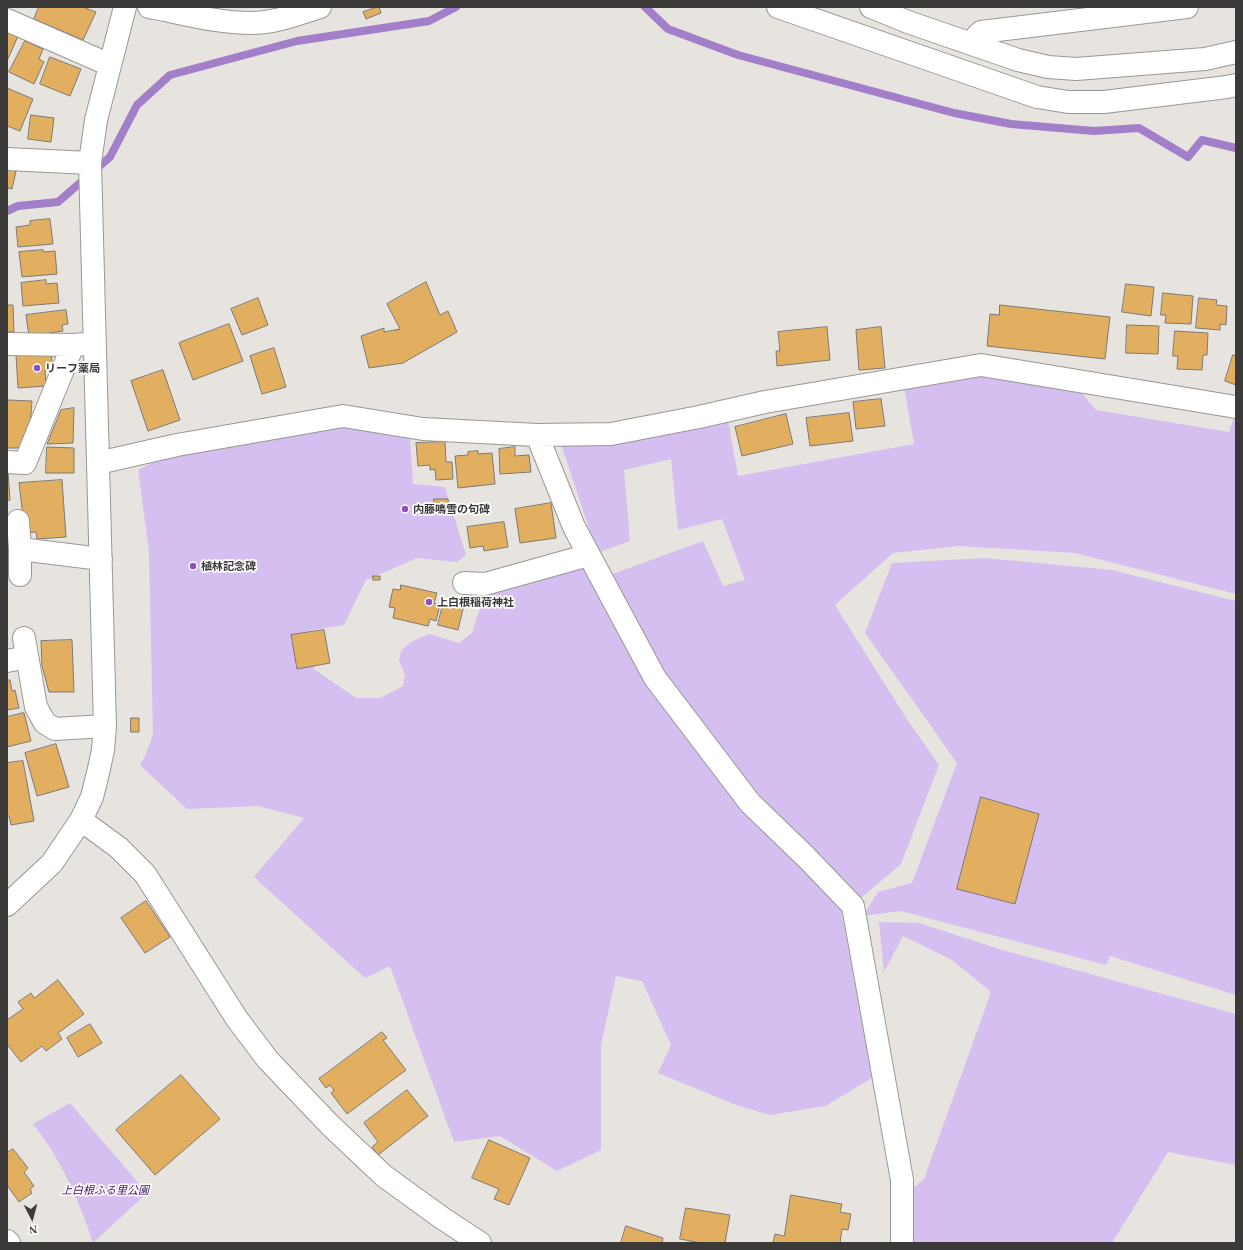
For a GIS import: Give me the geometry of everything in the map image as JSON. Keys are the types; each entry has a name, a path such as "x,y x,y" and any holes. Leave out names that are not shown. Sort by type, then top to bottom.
{"street":[{"path":"7,904 52,863 81,820 92,797 103,750 105,726 90,163 96,120 125,7"},
{"path":"148,7 228,22 253,23 285,18 320,7"},
{"path":"778,7 1045,99 1068,102 1104,102 1228,87 1236,84"},
{"path":"871,7 908,22 1018,60 1048,67 1076,69 1205,59 1236,52"},
{"path":"970,43 981,32 1186,7"},
{"path":"7,20 110,65"},
{"path":"7,159 90,163"},
{"path":"7,344 73,345 94,343"},
{"path":"7,462 25,463 73,345"},
{"path":"98,463 177,445 343,416 423,429 537,435 611,434 699,417 765,402 981,365 1236,407"},
{"path":"537,435 574,527 655,678 750,803 807,858 853,906 902,1180 902,1243"},
{"path":"18,521 20,575"},
{"path":"20,548 101,559"},
{"path":"464,583 485,584 589,555"},
{"path":"19,652 36,707 45,723 55,729 105,726"},
{"path":"81,820 119,848 145,874 237,1019 268,1060 330,1125 384,1176 442,1218 480,1243"}],"green space":[{"path":"990,371 1076,386 1096,410 1229,432 1236,412 1236,594 1075,553 959,546 893,553 835,605 908,721 939,765 901,864 842,914 856,983 872,1078 825,1106 770,1115 736,1105 658,1073 671,1045 642,981 616,976 601,1045 601,1150 557,1171 500,1136 454,1142 390,966 365,978 254,877 304,818 258,806 187,809 140,765 153,735 149,551 138,470 179,450 344,421 410,439 413,484 445,487 466,555 457,562 417,558 366,580 344,625 307,631 314,669 356,698 380,698 403,686 405,674 399,661 401,651 411,642 429,634 459,643 472,633 485,593 581,563 591,582 703,541 723,586 745,580 722,519 678,530 671,459 624,470 630,541 597,553 559,438 728,420 738,476 914,444 903,382"},
{"path":"985,558 1112,570 1236,601 1236,995 1110,956 1106,965 901,911 863,916 878,892 912,883 957,763 865,633 892,563"},
{"path":"879,922 919,923 999,949 1236,1014 1236,1165 1168,1152 1112,1243 910,1243 910,1191 924,1179 991,992 952,960 903,936 884,972"},
{"name":"上白根ふる里公園","path":"70,1103 147,1193 93,1243 82,1211 61,1166 33,1124"}],"building":[{"path":"39,7 83,7 96,12 83,40 34,19"},
{"path":"379,7 381,13 366,19 363,12"},
{"path":"7,29 19,34 7,61"},
{"path":"25,41 43,49 39,59 44,62 34,84 9,72"},
{"path":"50,57 81,69 70,96 40,84"},
{"path":"7,88 33,99 20,131 7,126"},
{"path":"31,115 54,118 51,142 28,139"},
{"path":"7,169 16,171 12,189 8,188 7,192"},
{"path":"50,219 53,244 18,247 16,227 30,225 30,221"},
{"path":"43,250 43,252 55,251 57,274 22,277 19,252"},
{"path":"46,280 46,284 57,283 59,303 23,306 21,283"},
{"path":"426,282 440,315 448,311 457,332 403,363 369,368 361,336 384,328 384,332 400,329 387,304"},
{"path":"1126,284 1154,287 1151,316 1122,312"},
{"path":"1163,293 1193,296 1191,324 1165,323 1166,315 1161,315"},
{"path":"258,298 268,325 242,335 231,309"},
{"path":"1199,298 1217,300 1216,305 1227,306 1226,325 1220,324 1220,330 1196,328"},
{"path":"7,305 13,305 14,332 7,332"},
{"path":"1000,305 1110,317 1105,359 987,346 990,314 999,315"},
{"path":"66,310 68,324 62,325 63,331 29,336 26,315"},
{"path":"229,324 243,361 193,380 179,343"},
{"path":"1127,325 1159,326 1158,354 1126,353"},
{"path":"827,327 830,360 777,366 776,351 780,351 778,332"},
{"path":"881,327 885,368 859,370 856,330"},
{"path":"1175,331 1208,333 1207,355 1203,355 1202,370 1177,369 1178,356 1173,356"},
{"path":"274,348 286,387 262,394 250,356"},
{"path":"51,353 53,369 45,370 46,386 18,388 16,355"},
{"path":"1233,355 1236,356 1236,385 1225,381"},
{"path":"163,370 180,420 148,431 131,381"},
{"path":"881,399 885,426 856,429 853,402"},
{"path":"7,400 32,401 30,428 26,429 26,435 23,436 23,443 17,448 7,448"},
{"path":"74,408 73,443 47,444 61,410"},
{"path":"849,413 853,441 810,446 806,418"},
{"path":"786,414 793,444 742,456 735,427"},
{"path":"445,442 446,462 452,462 453,479 436,480 435,469 430,470 430,465 418,466 416,443"},
{"path":"47,447 74,448 74,473 46,473"},
{"path":"515,447 515,456 529,455 531,472 500,474 499,449"},
{"path":"478,451 478,454 492,453 495,484 458,488 455,456 468,455 468,452"},
{"path":"8,472 10,500 7,501 7,473"},
{"path":"62,480 66,537 37,539 36,532 25,533 19,483"},
{"path":"434,499 448,499 449,513 435,514"},
{"path":"551,503 556,538 520,543 515,509"},
{"path":"504,522 508,547 484,551 483,546 470,548 467,527"},
{"path":"373,576 380,576 380,580 373,580"},
{"path":"401,585 437,593 434,603 440,605 436,621 430,619 428,626 393,618 395,608 389,607 393,589 400,590"},
{"path":"444,600 464,605 458,630 438,625"},
{"path":"324,630 330,663 297,669 291,635"},
{"path":"72,640 74,692 49,692 42,666 41,641"},
{"path":"7,680 10,680 12,691 15,690 19,708 7,710"},
{"path":"24,713 31,741 7,747 7,717"},
{"path":"131,718 139,718 139,732 131,732"},
{"path":"56,744 69,787 37,796 25,753"},
{"path":"23,761 34,821 11,825 9,816 7,816 7,763"},
{"path":"981,797 1039,814 1015,904 957,889"},
{"path":"146,901 170,937 145,953 121,918"},
{"path":"58,980 84,1014 58,1033 62,1039 46,1051 42,1046 21,1062 7,1044 7,1020 23,1009 18,1002 31,993 34,998"},
{"path":"90,1024 102,1043 78,1057 67,1038"},
{"path":"382,1032 387,1038 383,1040 406,1070 347,1114 331,1093 334,1090 330,1085 326,1088 319,1079"},
{"path":"181,1075 220,1119 155,1175 116,1130"},
{"path":"407,1090 428,1116 378,1155 372,1147 378,1142 364,1123"},
{"path":"489,1140 530,1158 509,1205 494,1199 499,1189 472,1178"},
{"path":"13,1149 28,1168 24,1172 34,1186 30,1189 32,1193 19,1202 7,1185 7,1153"},
{"path":"791,1195 842,1204 840,1212 851,1214 848,1230 842,1229 840,1243 773,1243 775,1234 784,1236"},
{"path":"686,1208 730,1215 725,1243 701,1243 680,1239"},
{"path":"626,1226 663,1238 662,1243 621,1243"}],"waterway":[{"path":"7,211 18,206 58,202 110,157 137,105 170,75 297,41 429,21 456,7"},
{"path":"645,7 668,29 738,55 954,113 1011,124 1094,131 1139,128 1188,157 1202,140 1236,148"}],"place":[{"name":"リーフ薬局","path":"37,368"},
{"name":"内藤鳴雪の句碑","path":"405,509"},
{"name":"植林記念碑","path":"193,566"},
{"name":"上白根稲荷神社","path":"429,602"}]}
